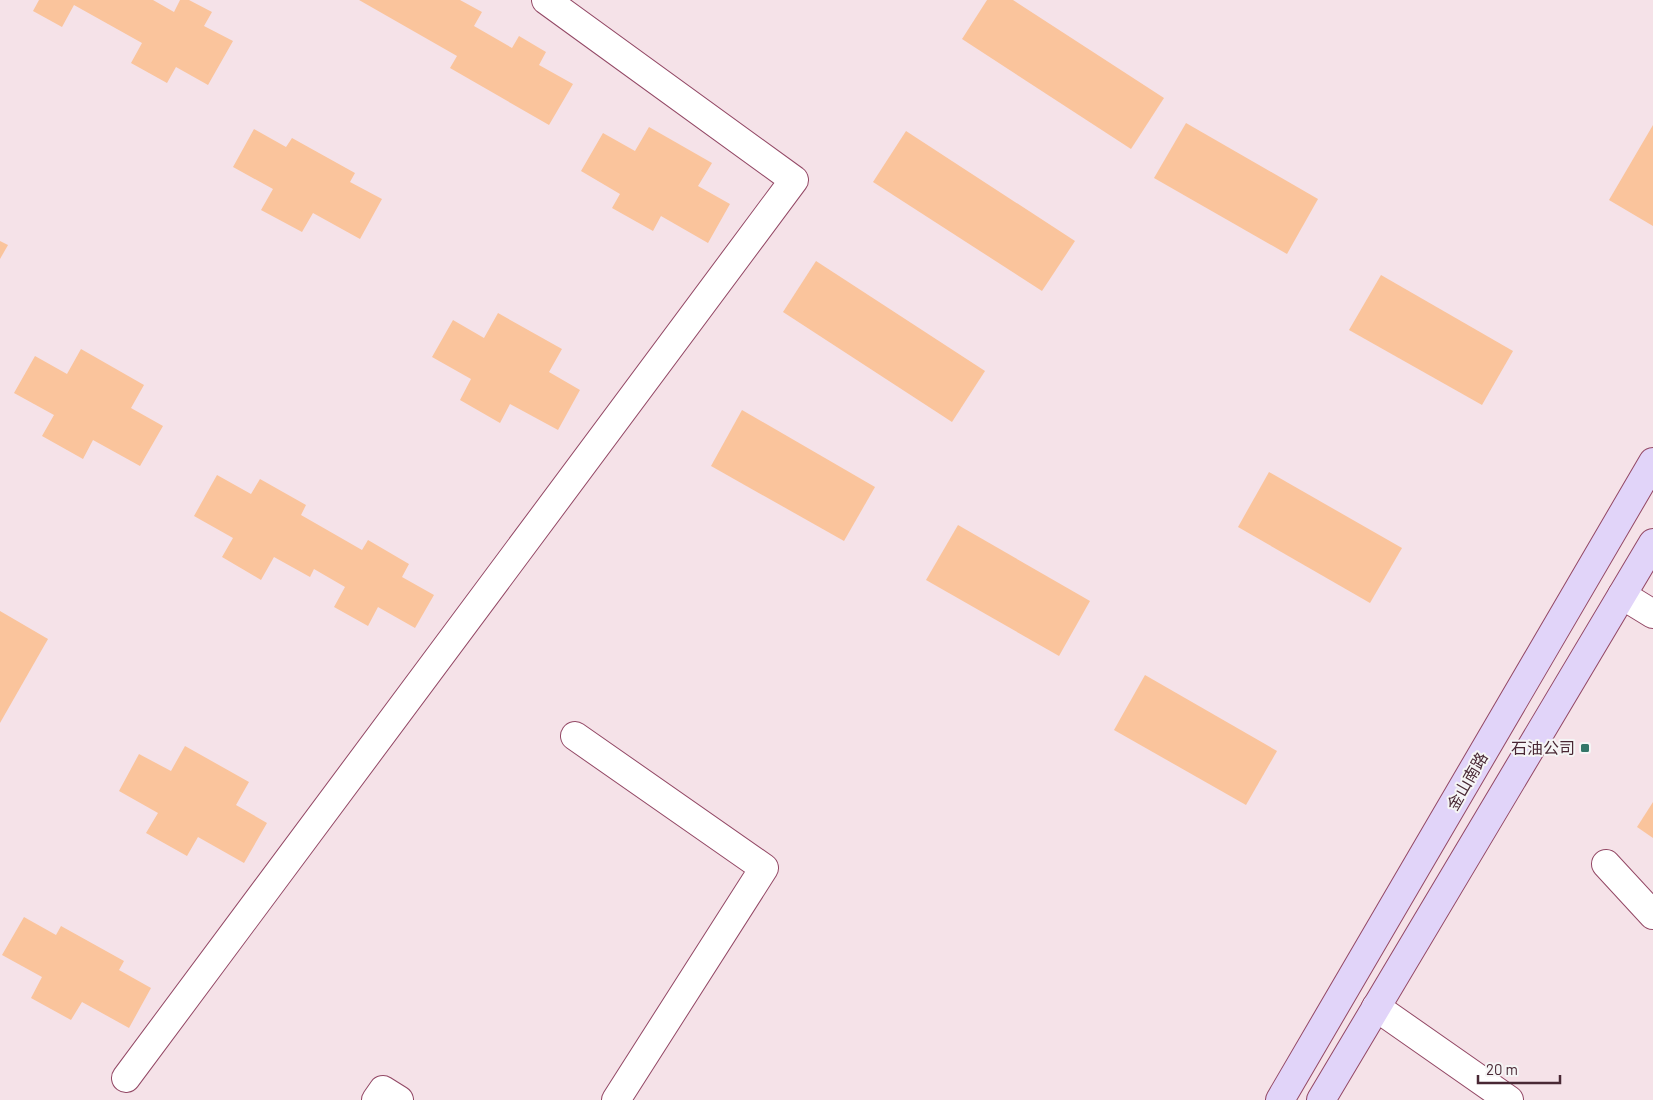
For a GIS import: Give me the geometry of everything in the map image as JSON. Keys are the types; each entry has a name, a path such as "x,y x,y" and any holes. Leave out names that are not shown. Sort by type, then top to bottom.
{"main road":[{"name":"金山南路","path":"1280,1100 1653,462"},
{"path":"1321,1100 1653,543"},
{"path":"1587,575 1622,595"},
{"path":"1345,989 1376,1008"}],"street":[{"path":"126,1078 794,180 546,0"},
{"path":"1622,595 1653,614"},
{"path":"575,736 764,868 616,1100"},
{"path":"1606,864 1653,915"},
{"path":"1376,1008 1509,1100"},
{"path":"376,1100 383,1090 399,1100"}],"building":[{"path":"39,0 153,0 174,12 180,0 189,0 212,12 204,26 233,41 208,85 176,67 167,83 131,63 142,43 74,5 62,27 33,11"},
{"path":"359,0 460,0 482,12 474,26 512,48 519,36 546,52 539,65 573,84 549,125 450,68 457,56"},
{"path":"987,0 1013,0 1164,98 1131,149 962,39"},
{"path":"1186,123 1318,199 1287,254 1154,178"},
{"path":"1653,125 1653,226 1609,200"},
{"path":"649,127 712,163 698,186 730,204 708,243 661,216 653,231 612,208 620,194 581,171 603,133 635,151"},
{"path":"254,129 286,147 292,138 355,173 350,182 382,199 360,239 313,213 302,232 261,210 273,189 233,167"},
{"path":"906,131 1075,241 1042,291 873,182"},
{"path":"0,241 8,245 0,259"},
{"path":"816,261 985,371 952,422 783,312"},
{"path":"1381,275 1513,351 1482,405 1349,330"},
{"path":"498,313 562,349 549,372 580,390 558,430 510,404 500,423 460,400 471,379 432,357 453,320 484,338"},
{"path":"81,349 144,385 131,408 163,426 140,466 93,440 83,459 42,436 54,415 14,393 35,356 67,374"},
{"path":"742,410 875,487 844,541 711,466"},
{"path":"1269,472 1402,548 1370,603 1238,527"},
{"path":"217,475 251,494 260,479 306,505 301,515 362,550 368,540 409,564 402,577 434,595 415,628 378,607 368,626 334,607 345,587 314,569 310,577 274,557 261,580 222,557 233,538 194,516"},
{"path":"958,525 1090,601 1059,656 926,580"},
{"path":"0,611 48,639 0,723"},
{"path":"1145,675 1277,751 1246,805 1114,730"},
{"path":"185,746 249,782 236,805 267,823 244,863 198,837 187,856 146,833 158,813 119,791 139,754 171,771"},
{"path":"1653,802 1653,838 1637,827"},
{"path":"24,917 56,935 61,926 124,961 119,970 151,988 129,1028 82,1002 71,1020 31,998 42,977 2,955"}],"place":[{"name":"石油公司","path":"1585,748"}]}
